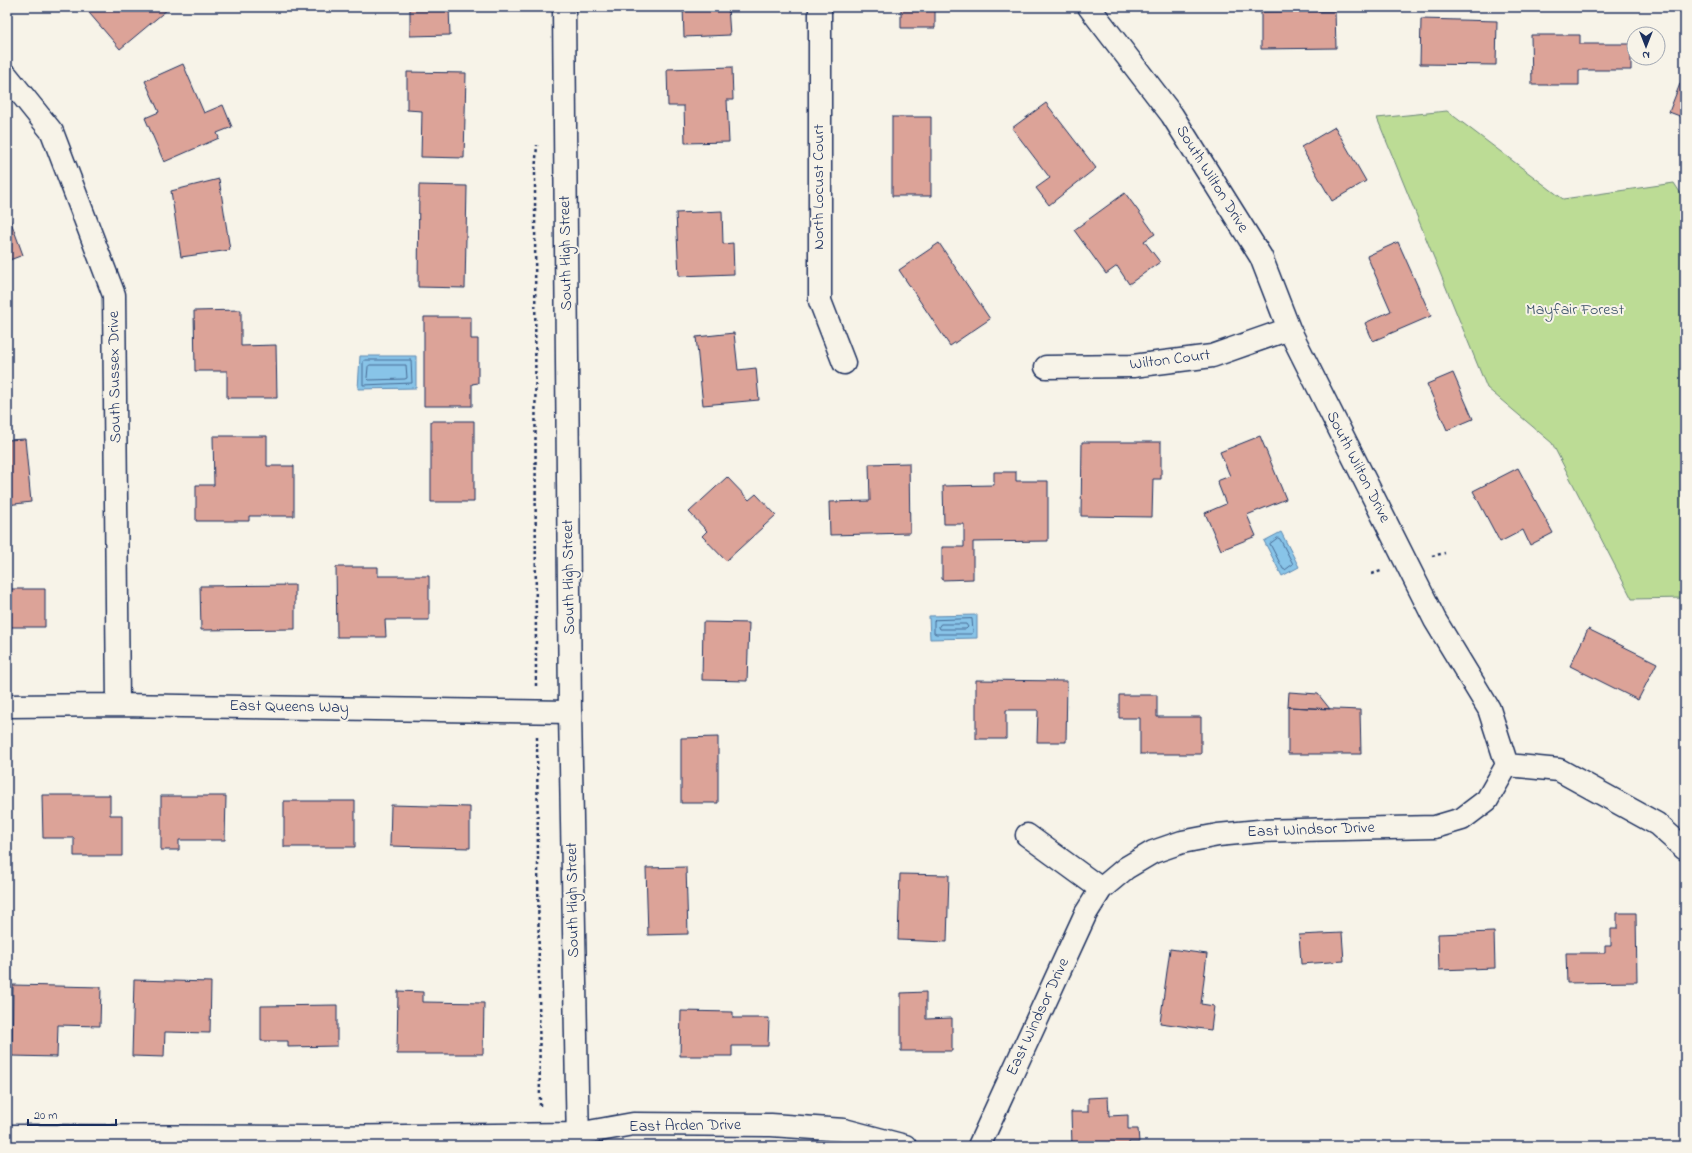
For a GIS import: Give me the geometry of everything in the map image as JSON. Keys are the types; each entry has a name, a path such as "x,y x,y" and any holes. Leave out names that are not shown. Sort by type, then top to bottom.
{"street":[{"name":"South High Street","path":"564,7 570,712 578,1140"},
{"name":"North Locust Court","path":"820,7 820,301 844,362"},
{"name":"South Wilton Drive","path":"1089,7 1172,115 1260,257 1289,329 1435,620 1489,709 1507,765"},
{"name":"South Sussex Drive","path":"7,76 52,132 114,295 118,705"},
{"name":"Wilton Court","path":"1046,367 1133,366 1212,356 1289,329"},
{"name":"East Queens Way","path":"7,706 118,705 570,712"},
{"path":"1507,765 1559,770 1657,824 1685,849"},
{"name":"East Windsor Drive","path":"979,1146 1086,913 1101,889 1126,868 1153,852 1182,842 1218,834 1259,831 1435,827 1462,819 1487,800 1507,765"},
{"path":"1027,835 1101,889"},
{"name":"East Arden Drive","path":"7,1136 320,1141 540,1134 578,1140 633,1124 771,1125 844,1130 905,1146"}],"path":[{"path":"537,142 535,173 536,711 540,1134"}],"green space":[{"name":"Mayfair Forest","path":"1447,111 1563,199 1674,183 1685,200 1685,598 1632,599 1552,443 1487,388 1377,118"}],"water":[{"path":"360,356 416,356 416,388 358,389"},
{"path":"1281,532 1299,567 1282,576 1264,541"},
{"path":"977,615 977,638 930,639 929,616"}],"building":[{"path":"84,7 166,7 168,9 120,49"},
{"path":"410,7 449,7 450,35 410,36"},
{"path":"683,7 728,7 730,35 684,37"},
{"path":"901,7 935,7 935,28 901,28"},
{"path":"1335,11 1336,48 1261,49 1261,12"},
{"path":"1421,19 1497,21 1496,65 1420,64"},
{"path":"1531,35 1580,35 1580,44 1626,44 1626,66 1631,66 1631,70 1579,70 1579,85 1532,85"},
{"path":"183,64 204,113 223,105 232,127 217,133 219,138 164,162 145,118 159,112 145,81"},
{"path":"732,67 733,100 727,100 729,142 685,143 684,106 668,106 667,69"},
{"path":"1685,71 1685,118 1669,112"},
{"path":"407,72 466,73 464,158 421,157 422,111 407,110"},
{"path":"1046,103 1096,168 1049,205 1036,188 1050,178 1012,128"},
{"path":"892,117 931,117 931,196 892,196"},
{"path":"1335,127 1366,181 1332,201 1301,147"},
{"path":"219,179 230,250 181,257 171,191"},
{"path":"419,185 467,186 465,288 418,287"},
{"path":"1125,193 1155,234 1144,241 1160,262 1129,284 1117,266 1106,274 1074,230"},
{"path":"7,211 23,255 7,261"},
{"path":"722,211 723,244 733,243 734,274 679,276 676,213"},
{"path":"1398,242 1431,316 1373,341 1365,323 1391,311 1367,256"},
{"path":"939,243 990,319 950,346 899,270"},
{"path":"241,310 241,346 276,345 277,398 227,398 227,371 195,371 194,311"},
{"path":"424,317 471,317 471,339 478,339 478,383 472,384 472,406 424,406"},
{"path":"734,333 738,370 756,368 759,400 703,405 696,337"},
{"path":"1453,373 1473,419 1447,430 1427,384"},
{"path":"431,421 474,421 474,502 431,502"},
{"path":"213,436 267,436 267,466 294,466 294,516 249,516 249,521 196,521 196,485 214,485"},
{"path":"1260,436 1286,499 1247,515 1256,536 1221,550 1205,513 1226,504 1217,481 1230,476 1220,452"},
{"path":"25,439 31,502 7,505 7,440"},
{"path":"1082,442 1161,442 1161,479 1153,479 1152,517 1081,516"},
{"path":"909,463 910,533 830,535 829,502 870,501 869,464"},
{"path":"1518,468 1553,533 1530,545 1523,530 1500,542 1473,491"},
{"path":"994,472 1016,472 1016,481 1048,481 1048,541 973,542 973,579 942,580 942,547 964,547 964,524 944,524 943,486 994,485"},
{"path":"727,477 749,500 756,494 776,515 726,561 702,536 707,531 689,512"},
{"path":"336,567 378,567 378,576 429,576 429,620 385,620 386,637 337,637"},
{"path":"295,585 295,629 201,630 200,586"},
{"path":"7,589 45,589 45,627 7,627"},
{"path":"703,622 749,623 747,681 702,680"},
{"path":"1588,629 1657,663 1638,700 1570,666"},
{"path":"976,680 1067,681 1066,742 1037,742 1038,710 1006,710 1006,739 976,739"},
{"path":"1289,692 1318,694 1330,709 1288,707"},
{"path":"1119,695 1157,695 1157,717 1201,717 1201,754 1140,754 1140,718 1119,718"},
{"path":"1288,707 1360,710 1361,754 1288,754"},
{"path":"718,737 718,803 681,803 681,738"},
{"path":"42,795 110,795 110,815 122,815 122,856 74,856 74,838 43,838"},
{"path":"161,796 226,796 225,840 179,840 179,850 161,850"},
{"path":"284,801 355,801 355,847 284,847"},
{"path":"391,805 470,807 470,848 390,846"},
{"path":"686,867 688,934 648,935 646,868"},
{"path":"900,874 949,875 947,942 898,940"},
{"path":"1617,913 1636,913 1637,982 1567,983 1566,953 1605,953 1605,946 1611,946 1611,929 1617,929"},
{"path":"1494,932 1495,968 1439,970 1438,934"},
{"path":"1342,933 1344,961 1301,964 1299,935"},
{"path":"1170,949 1207,954 1201,1004 1214,1006 1211,1030 1160,1023"},
{"path":"134,980 211,982 210,1033 165,1032 164,1057 132,1056"},
{"path":"13,985 101,987 100,1026 58,1025 57,1057 12,1056"},
{"path":"398,991 423,992 423,1002 484,1003 483,1054 397,1054"},
{"path":"926,992 926,1019 952,1018 952,1051 901,1051 901,993"},
{"path":"337,1005 337,1046 288,1047 288,1041 261,1041 261,1006"},
{"path":"681,1011 733,1012 733,1018 769,1018 768,1046 732,1046 732,1056 680,1056"},
{"path":"1108,1097 1109,1116 1128,1115 1128,1129 1138,1129 1139,1142 1129,1142 1129,1146 1072,1146 1071,1112 1088,1112 1088,1098"}]}
